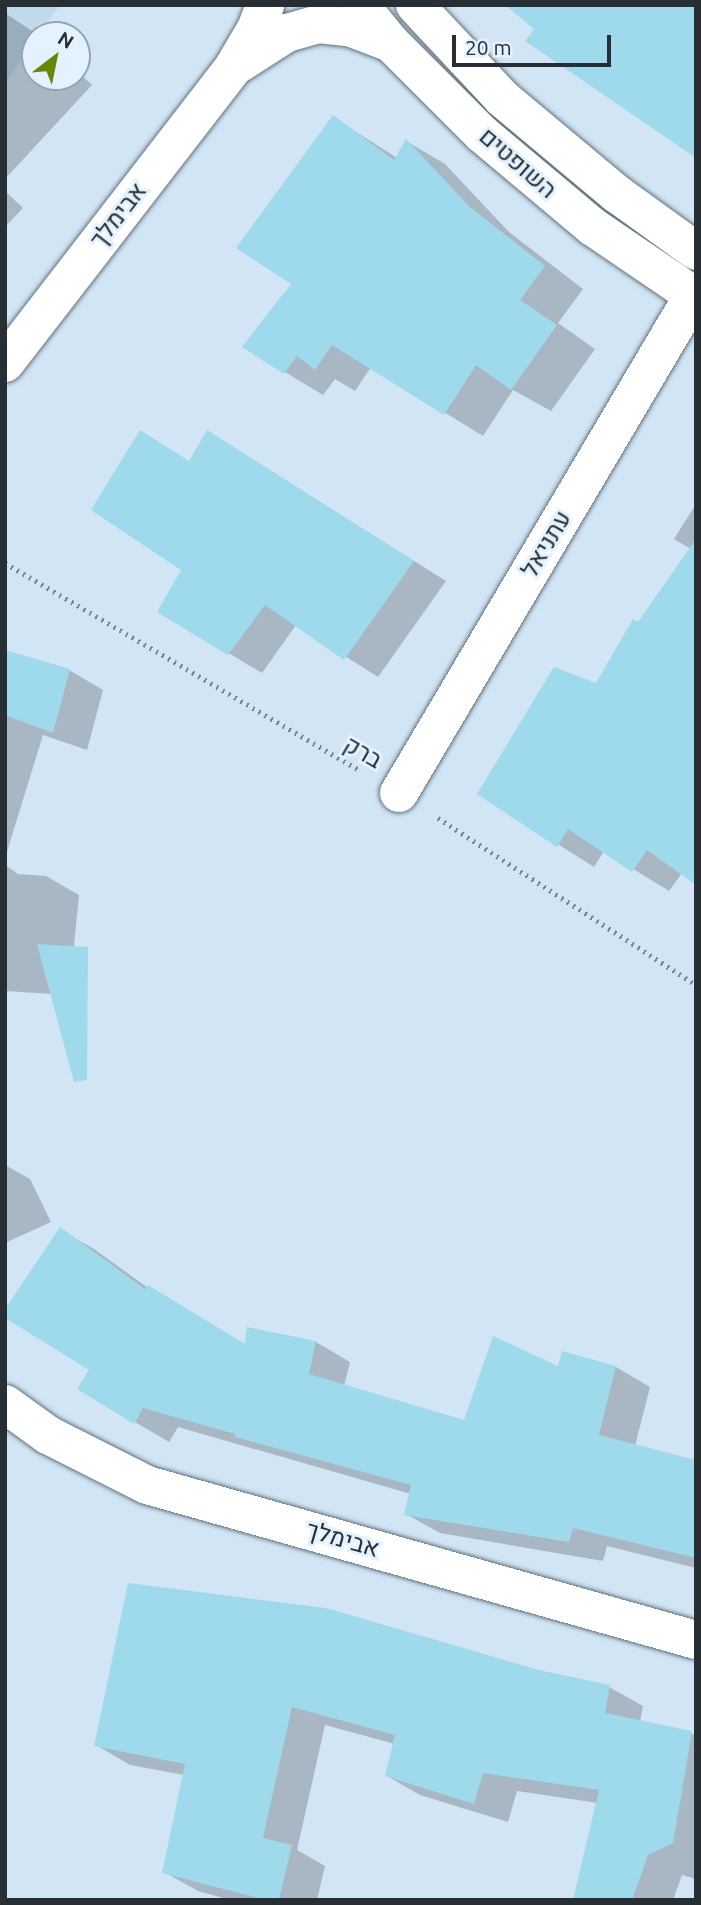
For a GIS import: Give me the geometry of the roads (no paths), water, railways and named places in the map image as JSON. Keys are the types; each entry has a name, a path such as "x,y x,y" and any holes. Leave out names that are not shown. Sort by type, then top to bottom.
{"street":[{"name":"אבימלך","path":"5,363 233,68 256,29 265,5"},
{"name":"השופטים","path":"360,5 391,43 482,134 583,218 694,296"},
{"name":"השופטים","path":"415,5 502,98 617,194 696,251"},
{"name":"אבימלך","path":"233,68 287,33 318,24 349,27 391,43"},
{"name":"עתניאל","path":"399,793 694,296"},
{"name":"אבימלך","path":"5,1404 48,1435 147,1485 696,1640"}]}
